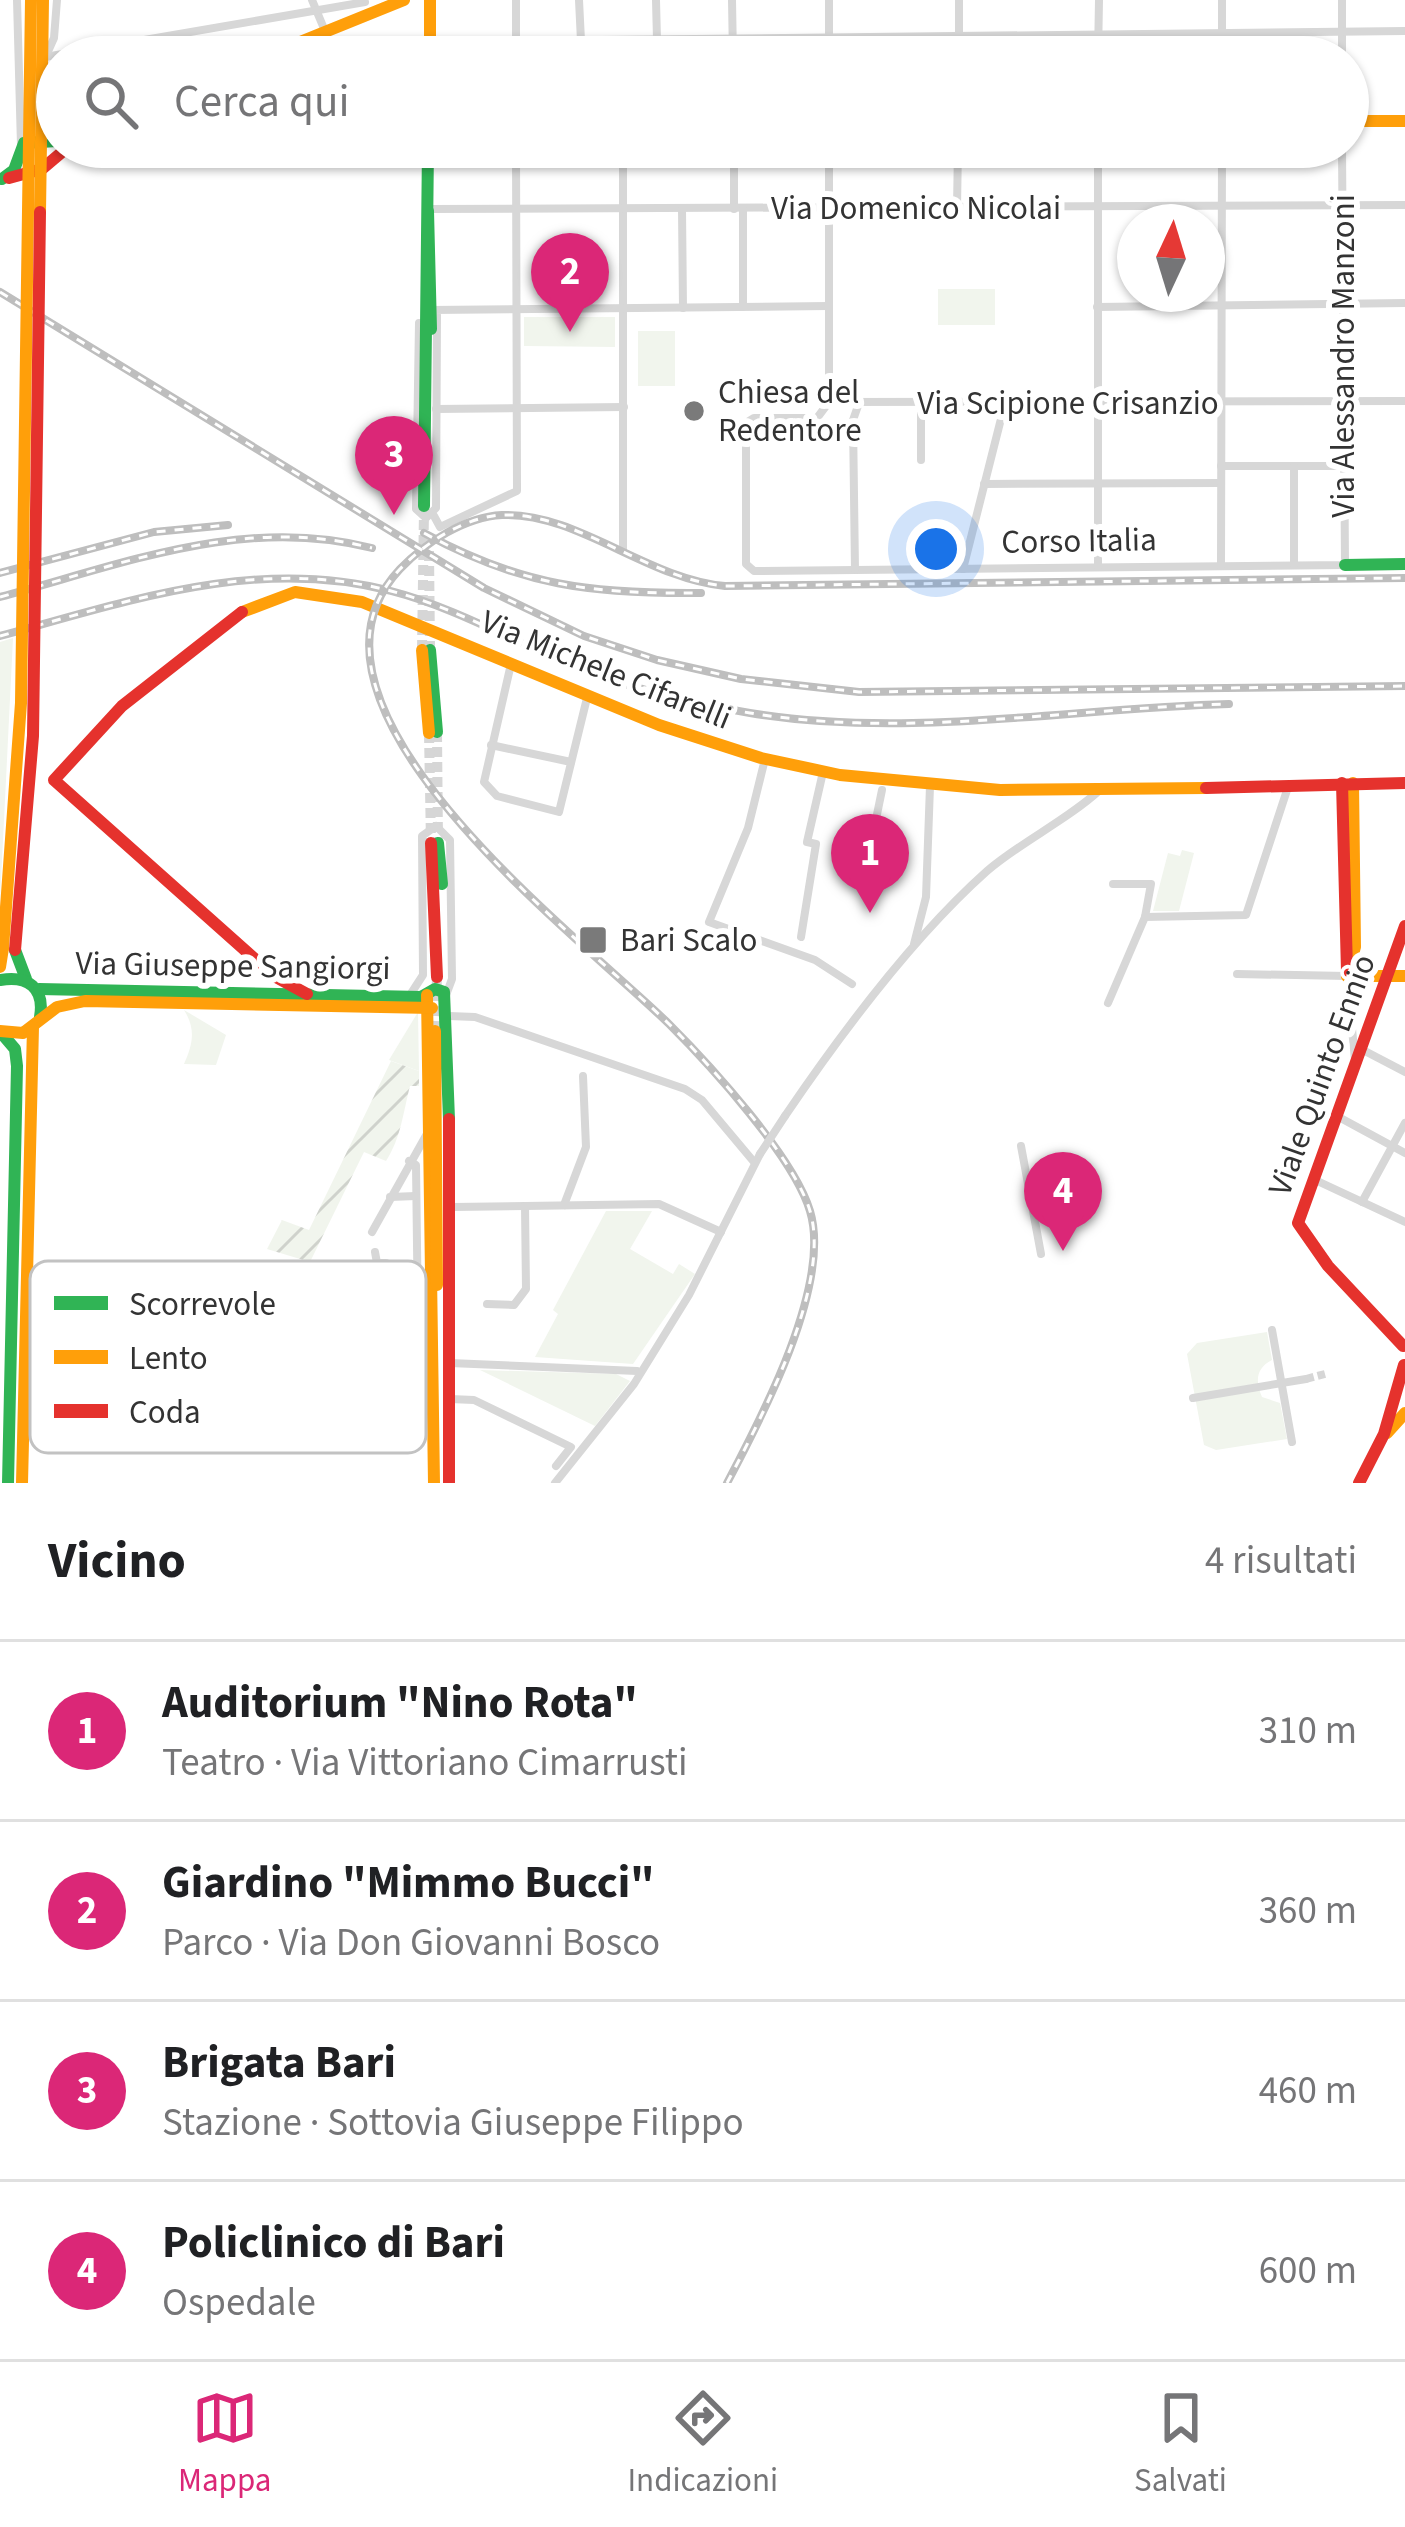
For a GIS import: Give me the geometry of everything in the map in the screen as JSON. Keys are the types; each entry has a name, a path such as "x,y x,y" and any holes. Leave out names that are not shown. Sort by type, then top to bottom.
{"main road":[{"path":"22,1483 39,989 26,979 9,949 20,750 31,0"},
{"path":"43,0 43,36"},
{"path":"313,36 366,5 404,0"},
{"path":"430,0 430,36"},
{"path":"1369,121 1405,121"},
{"path":"1,180 20,151 36,140"},
{"path":"20,151 28,171"},
{"path":"1,180 36,168"},
{"path":"0,968 9,949 33,736 41,168"},
{"path":"428,168 429,509"},
{"name":"Corso Italia","path":"1345,565 1405,564"},
{"name":"Via Michele Cifarelli","path":"274,976 55,780 126,706 253,603 296,591 362,602 668,730 823,772 930,786 1405,783"},
{"path":"426,650 433,732"},
{"path":"1347,783 1348,976 1388,972 1405,976"},
{"path":"431,859 441,977 435,843 431,859 428,997 434,1324"},
{"name":"Viale Quinto Ennio","path":"1404,1344 1301,1235 1298,1222 1405,926"},
{"path":"270,994 274,976 307,994"},
{"path":"0,980 26,979"},
{"name":"Via Giuseppe Sangiorgi","path":"39,989 428,997"},
{"path":"428,997 436,1010 447,1005 453,1207 448,1270"},
{"name":"Via Giuseppe Sangiorgi","path":"36,1022 85,1001 428,997"},
{"path":"0,1032 15,1035 36,1022"},
{"path":"434,1483 439,1031 448,1270 449,1483"},
{"path":"0,1032 15,1049 17,1066 8,1483"},
{"path":"1393,1431 1404,1344"},
{"path":"1359,1483 1405,1413"}],"street":[{"path":"17,0 20,151"},
{"path":"53,36 57,0"},
{"path":"312,0 325,31"},
{"path":"516,0 516,36"},
{"path":"579,0 581,36"},
{"path":"656,0 657,36"},
{"path":"732,0 733,36"},
{"path":"829,0 829,36"},
{"path":"959,0 959,36"},
{"path":"1098,34 1099,0"},
{"path":"1222,0 1222,33"},
{"path":"1342,0 1342,33"},
{"path":"174,36 366,5"},
{"path":"17,28 36,16 52,20 56,28"},
{"path":"1005,36 1405,31"},
{"path":"427,308 437,315 429,509 440,527 517,491 516,168"},
{"path":"623,168 623,550"},
{"path":"736,168 743,307"},
{"path":"830,168 832,403 853,419"},
{"path":"957,208 958,168"},
{"path":"1098,168 1098,567"},
{"path":"1222,168 1222,204"},
{"name":"Via Alessandro Manzoni","path":"1342,168 1345,565"},
{"name":"Via Domenico Nicolai","path":"1225,207 1405,205"},
{"name":"Via Domenico Nicolai","path":"428,209 1117,208"},
{"path":"682,209 683,308"},
{"path":"1225,306 1405,303"},
{"path":"427,308 829,306"},
{"path":"1097,307 1117,307"},
{"path":"1221,312 1221,566"},
{"name":"Via Scipione Crisanzio","path":"754,571 746,564 746,426 752,418 821,417 832,403 1405,401"},
{"path":"855,570 853,419 859,403"},
{"path":"921,403 922,460"},
{"path":"963,569 1005,403"},
{"path":"436,410 624,407"},
{"path":"1221,466 1344,466"},
{"path":"1294,466 1294,565"},
{"path":"984,484 1221,483"},
{"name":"Corso Italia","path":"754,571 1345,565"},
{"path":"511,664 484,782 497,796 559,812 587,698"},
{"path":"491,745 571,763"},
{"path":"765,759 748,828 709,922 815,960 852,984"},
{"path":"801,937 816,844 807,842 823,772"},
{"path":"1144,917 1246,915 1289,784"},
{"path":"908,958 922,925 930,786"},
{"path":"555,1483 634,1384 694,1285 757,1158 840,1036 989,869 1102,788"},
{"path":"850,825 874,829 882,790"},
{"path":"410,995 423,975 422,836 436,826 450,840 452,979 447,1005 685,1089 697,1095 757,1158"},
{"path":"1108,1003 1144,917 1151,884 1113,884"},
{"path":"1238,974 1348,976 1357,1054 1405,1072"},
{"path":"564,1205 586,1147 584,1076"},
{"path":"1335,1115 1405,1153"},
{"path":"1362,1202 1405,1123"},
{"path":"372,1232 429,1131"},
{"path":"1021,1146 1041,1254"},
{"path":"409,1161 416,1166 417,1261"},
{"path":"1311,1179 1405,1222"},
{"path":"390,1196 416,1196"},
{"path":"453,1207 659,1204 721,1232"},
{"path":"487,1304 514,1305 526,1289 525,1206"},
{"path":"375,1252 381,1261"},
{"path":"426,1324 434,1324"},
{"path":"1272,1330 1292,1442"},
{"path":"450,1363 638,1371"},
{"path":"1193,1397 1306,1378"},
{"path":"450,1400 477,1400 573,1444 556,1466"}],"shaded area":[{"path":"938,289 995,289 995,325 938,325"},
{"path":"524,317 615,317 615,347 524,346"},
{"path":"638,331 675,331 675,386 638,386"},
{"path":"13,638 0,901 0,642"},
{"path":"1182,850 1194,853 1179,911 1153,911 1168,853 1180,856"},
{"path":"184,1010 226,1035 216,1065 184,1064 192,1037"},
{"path":"418,1012 419,1071 389,1060"},
{"path":"391,1061 419,1071 419,1086 410,1086 386,1161 364,1152 310,1261 267,1249 282,1220 309,1230"},
{"path":"606,1211 652,1211 630,1249 673,1274 679,1264 695,1274 633,1364 535,1357 558,1314 553,1310"},
{"path":"1267,1332 1272,1360 1260,1371 1258,1386 1262,1397 1280,1403 1287,1439 1216,1450 1204,1445 1187,1354 1197,1343"},
{"path":"480,1370 616,1374 630,1381 595,1426"}],"tunnel":[{"path":"422,650 424,510"},
{"path":"429,551 430,650"},
{"path":"437,732 438,843"},
{"path":"429,733 431,843"},
{"path":"435,1031 437,977"},
{"path":"1306,1379 1325,1374"}],"railway":[{"path":"0,292 484,588 584,636 657,660 741,679 859,692 1405,686"},
{"path":"727,1483 758,1423 803,1312 814,1241 810,1211 787,1165 727,1087 669,1024 512,878 454,816 405,750 375,686 371,624 400,569 447,533 474,520 502,515 558,524 668,572 725,586 1405,578"},
{"path":"0,573 154,532 228,525"},
{"path":"424,533 493,565 558,583 625,592 701,593"},
{"path":"0,597 138,558 230,540 324,539 372,548"},
{"path":"0,636 193,587 291,578 391,591 592,673 750,713 810,720 930,723 1229,704"}],"traffic: fast":[{"path":"2,179 14,170 24,143 36,142"},
{"path":"424,506 428,168"},
{"path":"428,211 431,329"},
{"path":"1345,565 1405,564"},
{"path":"430,650 437,732"},
{"path":"438,843 442,884"},
{"path":"15,950 26,979"},
{"path":"0,980 32,986 40,998 40,1017"},
{"path":"39,989 421,997 435,989 444,992 449,1119"},
{"path":"3,1035 15,1049 17,1066 8,1483"}],"traffic: slow":[{"path":"3,948 21,703 31,0"},
{"path":"42,36 43,0"},
{"path":"315,36 404,0"},
{"path":"430,0 430,36"},
{"path":"1369,121 1405,121"},
{"path":"40,212 41,168"},
{"path":"242,612 295,592 362,602 659,725 761,758 840,775 1000,790 1206,788"},
{"path":"422,650 429,733"},
{"path":"1347,976 1355,947 1353,783"},
{"path":"0,967 3,948"},
{"path":"1347,976 1405,976"},
{"path":"427,995 434,1483"},
{"path":"0,1031 23,1033 57,1007 85,1001 432,1008"},
{"path":"22,1483 33,1027"},
{"path":"435,1031 437,1285"},
{"path":"1387,1433 1405,1413"}],"traffic: jam":[{"path":"9,178 43,168"},
{"path":"15,950 33,736 40,212"},
{"path":"242,612 122,706 54,780 274,976 307,994"},
{"path":"1342,783 1347,971"},
{"path":"1206,788 1405,783"},
{"path":"431,843 437,977"},
{"path":"1403,1346 1328,1266 1298,1223 1405,926"},
{"path":"449,1119 449,1483"},
{"path":"1359,1483 1384,1434 1404,1365"}],"place":[{"name":"Giardino \"Mimmo Bucci\"","path":"570,332"},
{"name":"Chiesa del Redentore","path":"694,411"},
{"name":"Brigata Bari","path":"394,515"},
{"name":"Auditorium \"Nino Rota\"","path":"870,913"},
{"name":"Bari Scalo","path":"593,940"},
{"name":"Policlinico di Bari","path":"1063,1251"}]}
